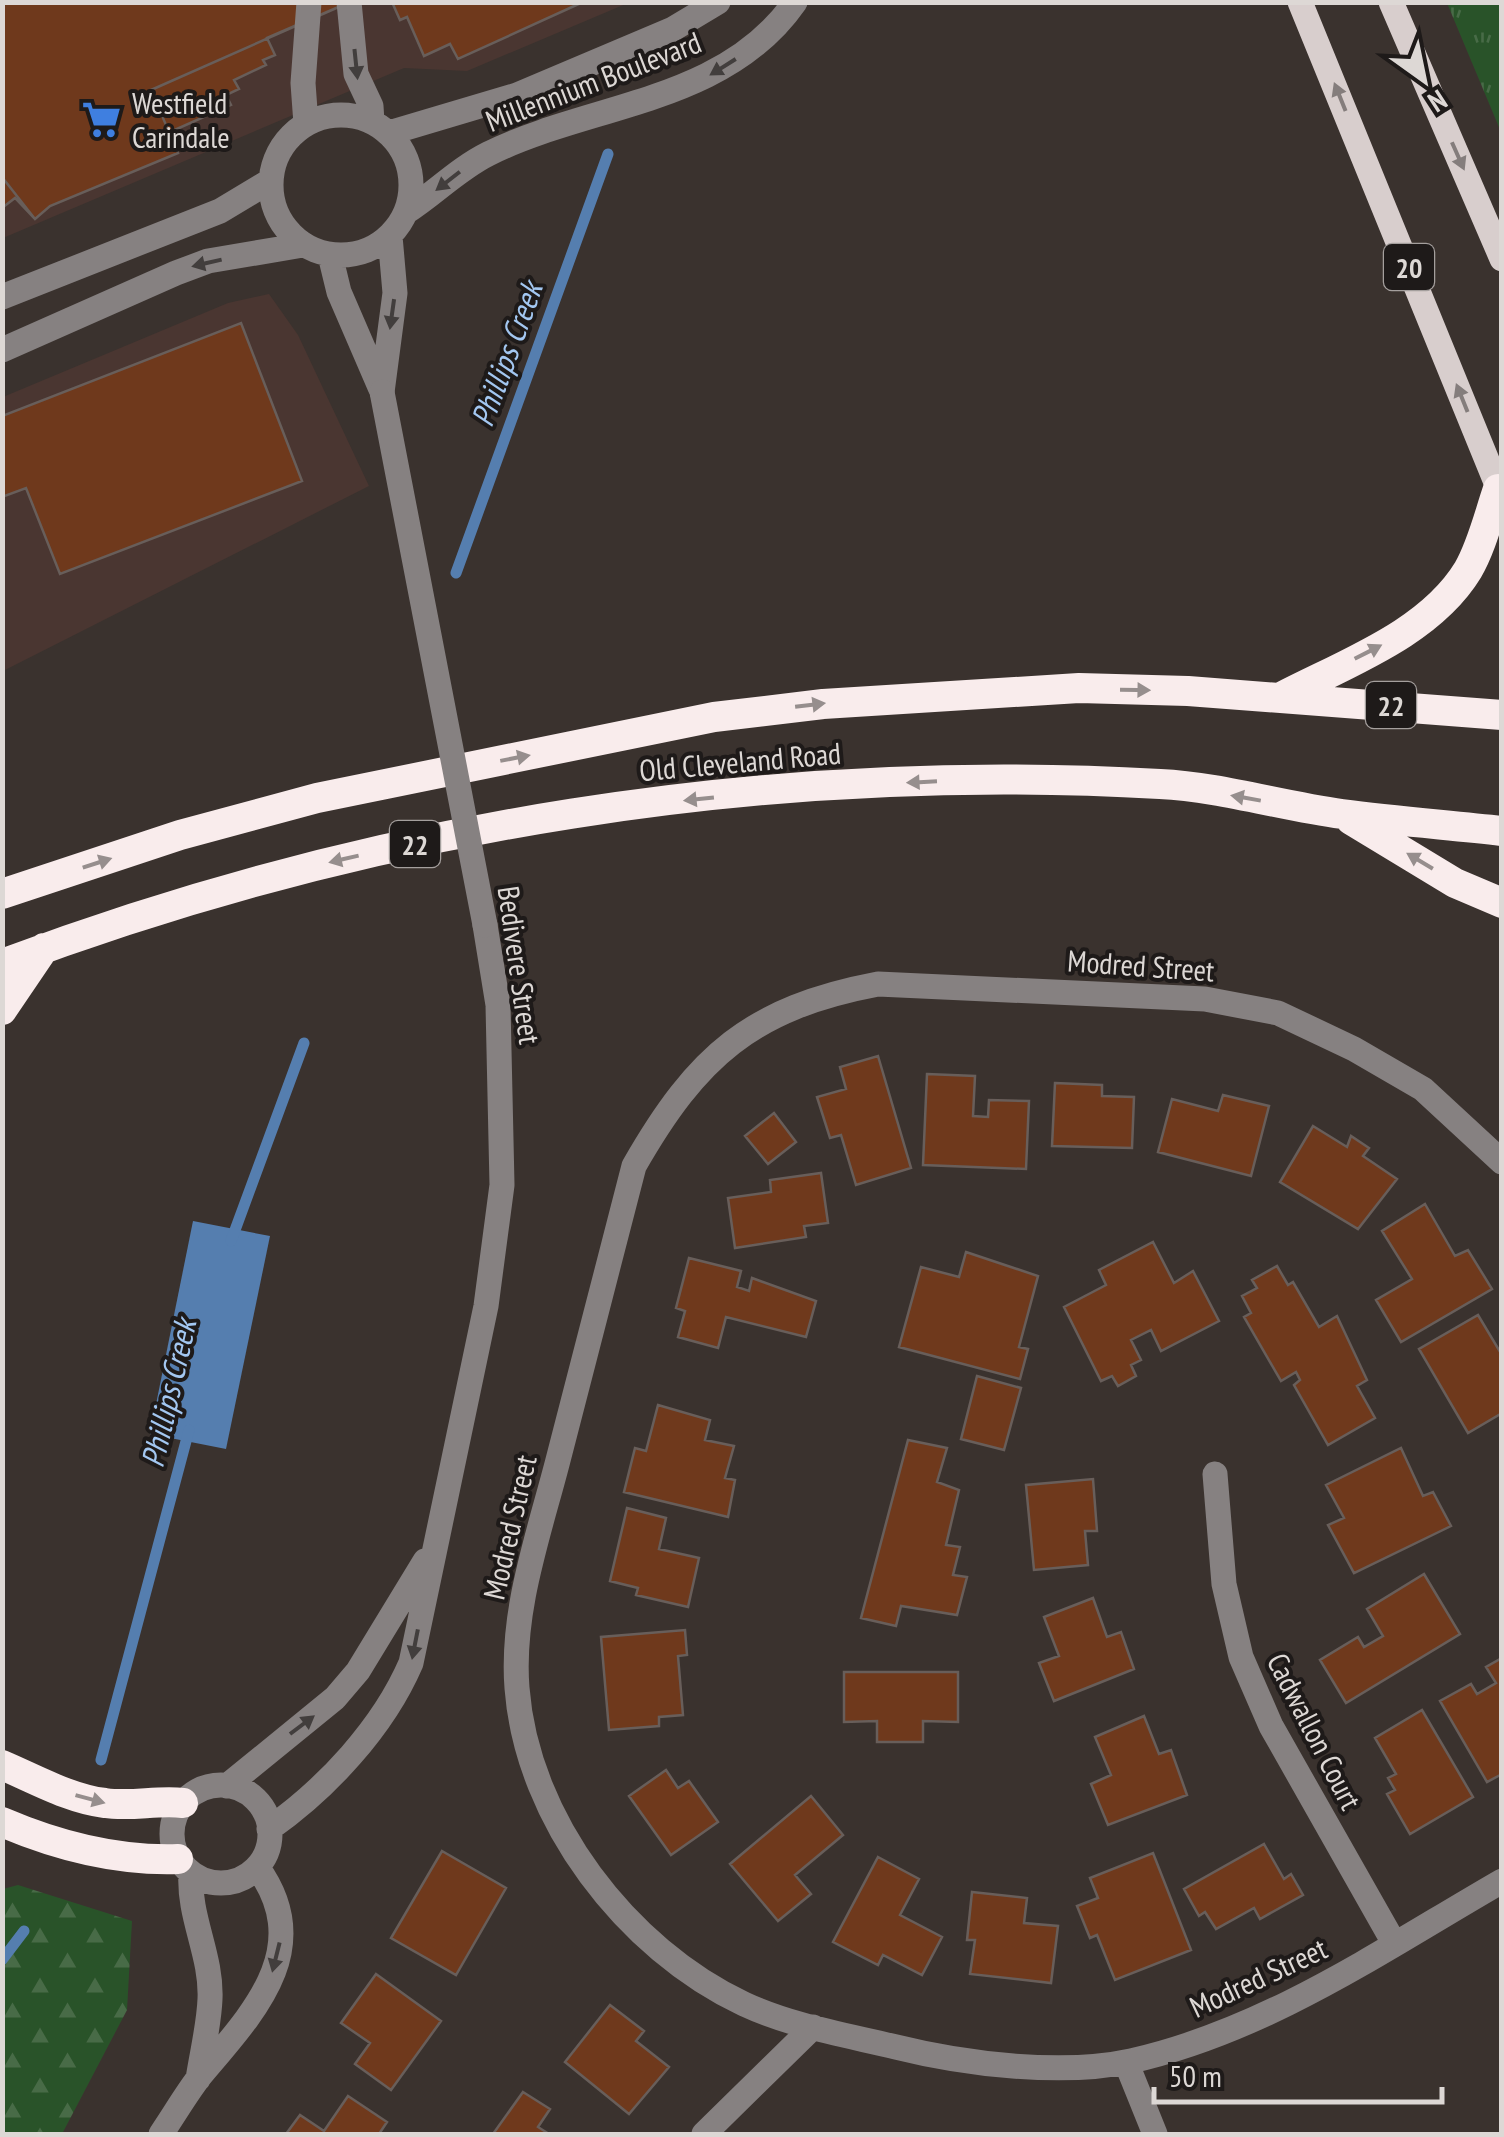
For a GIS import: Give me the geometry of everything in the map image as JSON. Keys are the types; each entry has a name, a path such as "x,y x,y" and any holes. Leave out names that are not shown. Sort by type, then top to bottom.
{"highway":[{"path":"1281,697 1384,644 1431,610 1469,568 1500,493"},
{"name":"Old Cleveland Road","path":"3,893 180,835 317,798 714,718 930,695 1080,688 1281,697 1502,714"},
{"name":"Old Cleveland Road","path":"2,964 276,874 410,844 643,805 796,789 1042,779 1165,784 1342,814 1502,831"},
{"path":"1342,814 1455,882 1502,903"},
{"path":"2,1010 44,948"},
{"path":"2,1765 84,1799 108,1804 154,1800 183,1803"},
{"path":"2,1822 78,1848 184,1866"}],"main road":[{"name":"20","path":"1300,2 1500,493"},
{"path":"1391,2 1502,259"}],"street":[{"name":"Millennium Boulevard","path":"381,128 476,110 673,29 718,2"},
{"name":"Millennium Boulevard","path":"406,212 490,152 707,76 764,37 795,2"},
{"path":"349,3 356,74 381,128 410,170 406,212 390,236 362,252 330,255 303,245 278,218 270,181 276,158 288,138 306,124 328,116 350,116 381,128"},
{"path":"306,124 303,83 308,12"},
{"path":"2,297 220,211 270,181"},
{"name":"Bedivere Street","path":"382,392 395,293 390,236"},
{"path":"2,350 192,267 303,245"},
{"name":"Bedivere Street","path":"269,1829 352,1755 398,1694 411,1663 486,1306 502,1185 498,1004 486,925 382,392 340,292 330,255"},
{"name":"Modred Street","path":"1502,1162 1423,1090 1354,1049 1278,1014 1205,999 878,984 830,993 770,1017 724,1046 670,1102 634,1166 520,1607 517,1690 536,1768 569,1843 626,1919 687,1974 746,2006 812,2028 963,2063 1126,2062 1215,2038 1288,2006 1502,1881"},
{"name":"Cadwallon Court","path":"1214,1474 1224,1584 1240,1658 1271,1726 1394,1943"},
{"name":"Bedivere Street","path":"227,1786 335,1698 358,1671 433,1548"},
{"path":"184,1866 218,1884 232,1882 257,1867 265,1856 269,1829 256,1800 227,1786 210,1787 183,1803 172,1830 201,1937 210,1998 198,2079"},
{"path":"161,2134 198,2079 250,2021 266,1993 281,1937 276,1892 257,1867"},
{"path":"704,2134 812,2028"},
{"path":"1126,2062 1155,2134"}],"shaded area":[{"name":"Westfield Carindale","path":"3,3 628,3 467,71 404,68 3,238"},
{"path":"269,294 298,335 369,486 3,671 3,397 228,303"}],"green space":[{"path":"1447,3 1501,3 1501,132"},
{"path":"18,1885 132,1921 127,2010 62,2134 3,2134 3,1889"}],"water":[{"path":"193,1221 270,1236 226,1449 150,1434"}],"building":[{"name":"Westfield Carindale","path":"2,2 350,2 267,38 275,55 263,60 266,65 234,80 239,89 226,95 231,105 170,132 178,153 50,206 35,219 15,198 2,208"},
{"name":"Westfield Carindale","path":"2,2 350,2 151,90 178,153 50,206 35,219 2,177"},
{"path":"392,2 583,2 458,59 450,44 424,56 407,17 400,20"},
{"path":"241,323 302,481 60,574 26,488 2,497 2,416"},
{"path":"878,1056 911,1168 856,1185 841,1135 830,1138 817,1097 846,1089 840,1067"},
{"path":"927,1074 975,1076 973,1116 988,1117 989,1100 1029,1101 1026,1169 923,1165"},
{"path":"1055,1083 1102,1085 1102,1096 1134,1097 1132,1148 1052,1146"},
{"path":"1223,1095 1269,1106 1251,1176 1158,1152 1172,1099 1218,1111"},
{"path":"774,1113 796,1142 768,1164 745,1136"},
{"path":"1313,1126 1347,1147 1351,1136 1369,1148 1363,1156 1397,1179 1358,1229 1280,1182"},
{"path":"821,1173 828,1223 804,1226 806,1237 735,1248 728,1198 771,1192 770,1180"},
{"path":"1425,1204 1455,1256 1468,1250 1492,1289 1401,1342 1376,1300 1412,1279 1382,1231"},
{"path":"1153,1242 1174,1283 1193,1271 1219,1321 1161,1351 1151,1330 1131,1340 1141,1360 1131,1365 1136,1376 1118,1386 1112,1376 1101,1381 1064,1307 1106,1285 1099,1270"},
{"path":"966,1252 1038,1276 1019,1347 1028,1349 1020,1379 899,1347 921,1267 959,1277"},
{"path":"689,1258 741,1271 737,1287 749,1291 752,1278 816,1301 806,1337 726,1317 718,1348 678,1337 685,1311 676,1308"},
{"path":"1277,1266 1288,1285 1293,1282 1319,1327 1337,1316 1367,1380 1357,1386 1375,1418 1328,1445 1294,1385 1300,1380 1296,1372 1281,1381 1244,1317 1251,1313 1242,1296 1257,1288 1252,1280"},
{"path":"1478,1315 1502,1355 1502,1413 1468,1433 1419,1349"},
{"path":"977,1376 1021,1388 1004,1450 961,1439"},
{"path":"658,1405 710,1420 705,1440 734,1446 725,1478 735,1480 728,1517 624,1492 635,1448 646,1451"},
{"path":"908,1440 947,1448 937,1482 959,1490 946,1545 960,1547 953,1575 967,1577 957,1615 901,1606 896,1626 861,1618"},
{"path":"1401,1448 1423,1496 1433,1492 1451,1526 1354,1573 1328,1525 1344,1518 1326,1485"},
{"path":"1093,1479 1097,1531 1085,1531 1088,1565 1034,1570 1026,1485"},
{"path":"627,1508 666,1518 659,1549 699,1558 688,1607 636,1595 638,1588 610,1581"},
{"path":"1424,1574 1460,1634 1346,1703 1320,1660 1358,1637 1364,1647 1383,1636 1367,1609"},
{"path":"1093,1598 1107,1637 1121,1632 1134,1669 1054,1701 1039,1663 1059,1656 1044,1617"},
{"path":"685,1630 687,1655 678,1656 683,1715 659,1717 659,1726 609,1730 601,1637"},
{"path":"1502,1658 1502,1774 1487,1782 1440,1701 1471,1684 1477,1694 1496,1683 1486,1667"},
{"path":"844,1672 958,1672 958,1722 923,1721 923,1742 877,1742 877,1721 844,1722"},
{"path":"1422,1710 1473,1797 1410,1834 1387,1794 1395,1790 1388,1778 1396,1774 1375,1738"},
{"path":"1144,1716 1159,1754 1171,1750 1187,1795 1108,1825 1091,1784 1111,1775 1095,1737"},
{"path":"666,1770 678,1788 689,1781 718,1822 671,1855 629,1796"},
{"path":"811,1796 843,1835 795,1875 811,1894 778,1921 730,1864"},
{"path":"1264,1844 1284,1879 1291,1874 1303,1895 1260,1919 1254,1908 1216,1929 1205,1912 1199,1916 1184,1889"},
{"path":"442,1851 506,1888 456,1975 391,1938"},
{"path":"1153,1853 1191,1950 1115,1980 1097,1935 1090,1938 1077,1906 1098,1898 1090,1878"},
{"path":"878,1857 919,1879 900,1915 942,1937 922,1975 883,1955 878,1965 833,1942"},
{"path":"972,1892 1027,1898 1024,1923 1058,1926 1051,1983 970,1974 975,1940 967,1940"},
{"path":"376,1974 441,2021 391,2090 355,2064 370,2043 341,2023"},
{"path":"610,2005 644,2031 636,2041 669,2067 629,2114 565,2062"},
{"path":"523,2092 550,2109 538,2127 549,2134 493,2134"},
{"path":"348,2096 387,2122 379,2134 286,2134 300,2115 324,2131"}],"waterway":[{"name":"Phillips Creek","path":"456,573 608,154"},
{"name":"Phillips Creek","path":"231,1241 304,1043"},
{"name":"Phillips Creek","path":"101,1760 189,1430"},
{"name":"Phillips Creek","path":"2,1960 24,1931"}],"place":[{"name":"Westfield Carindale","path":"102,119"}]}
